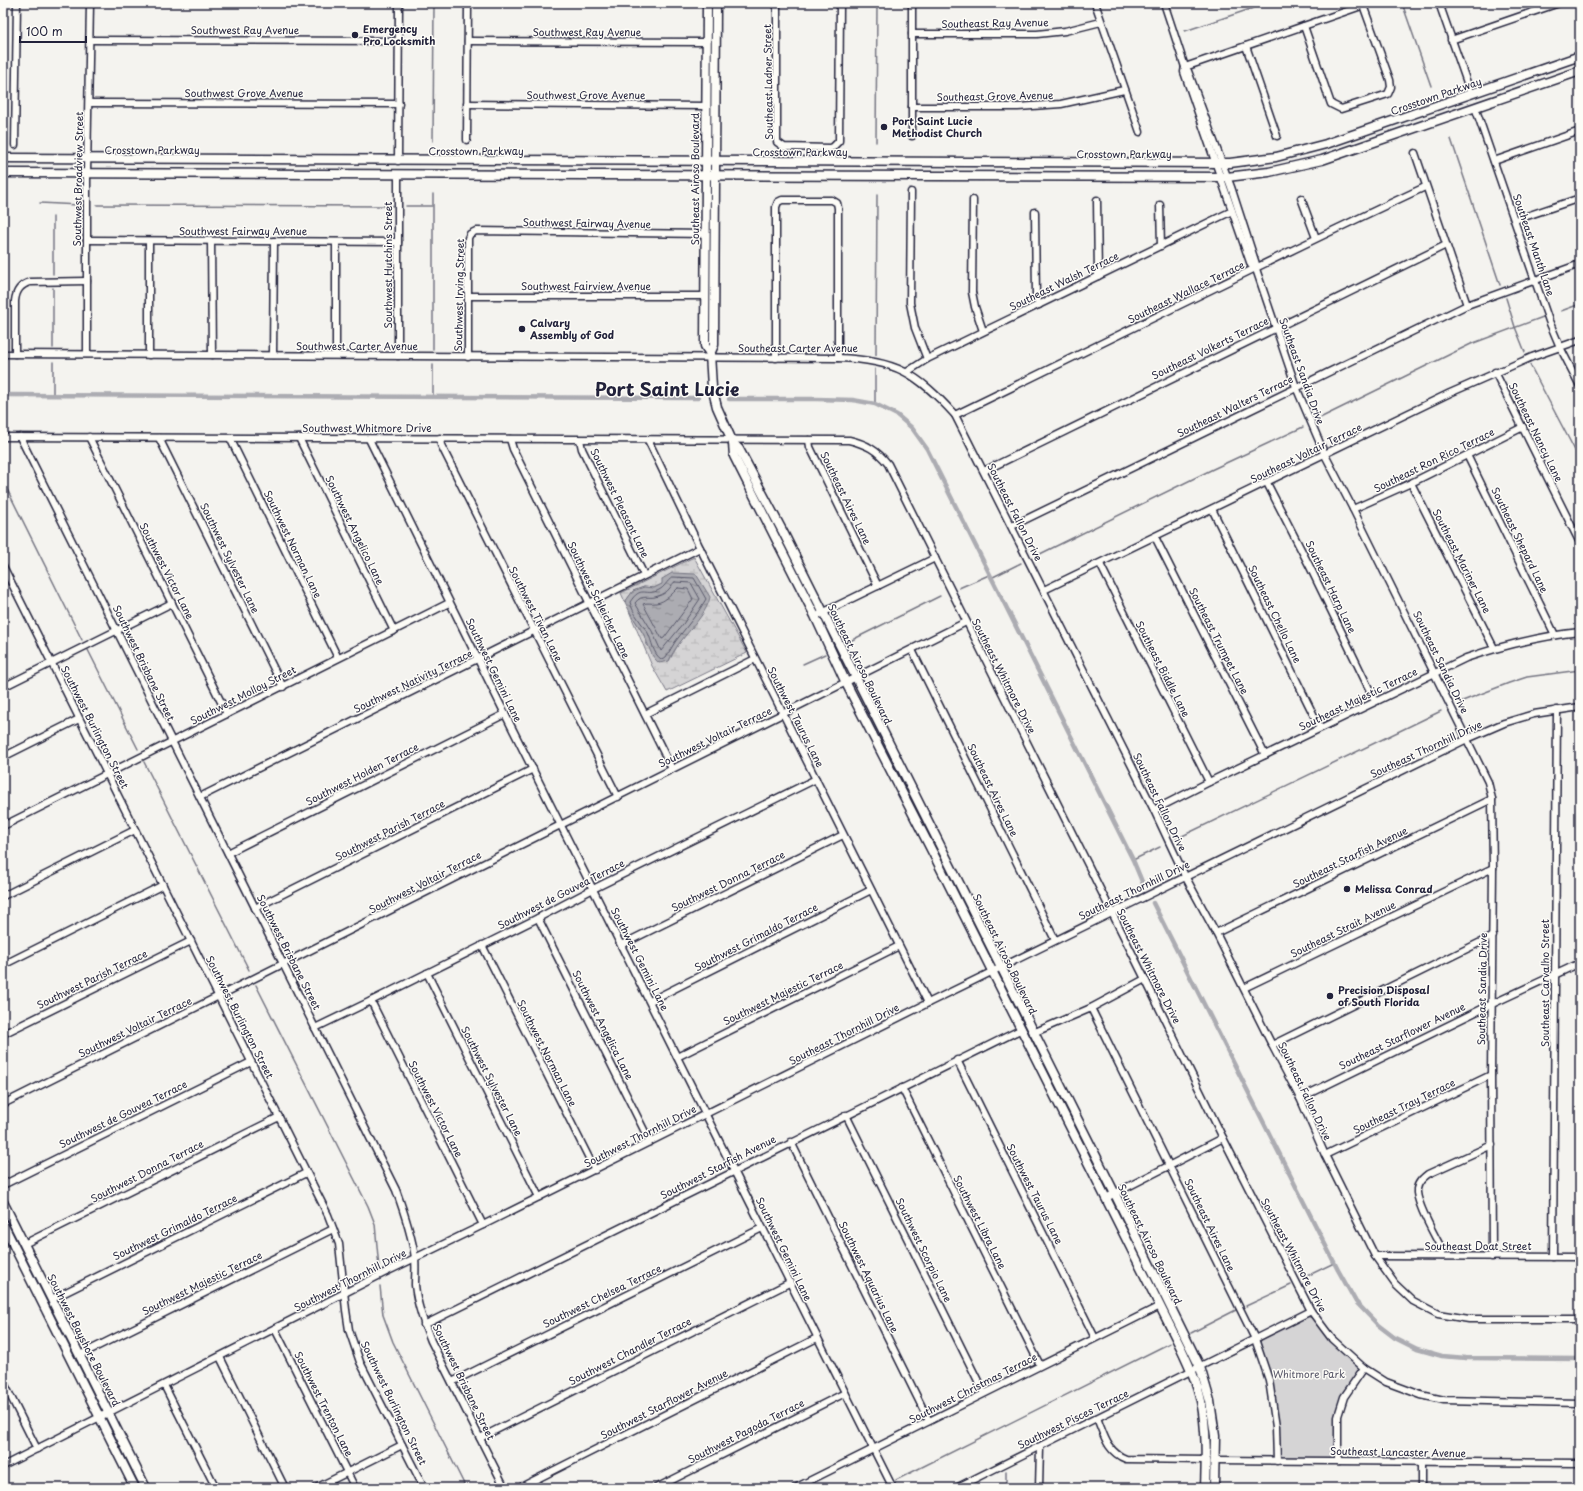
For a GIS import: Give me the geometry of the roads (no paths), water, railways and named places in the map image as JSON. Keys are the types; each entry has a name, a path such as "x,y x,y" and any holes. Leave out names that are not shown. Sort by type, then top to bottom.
{"main road":[{"name":"Southeast Airoso Boulevard","path":"707,3 705,106 705,346 710,356 712,387 717,407 732,441 734,456 815,616 846,682 993,971 1181,1348 1206,1383 1215,1436 1214,1488"},
{"name":"Southeast Airoso Boulevard","path":"710,356 714,345 716,3"},
{"name":"Crosstown Parkway","path":"3,158 1219,164 1264,160 1314,148 1577,57"},
{"path":"3,173 1224,178 1269,172 1316,162 1577,72 1571,65 1577,57"},
{"name":"Southeast Airoso Boulevard","path":"732,441 739,449 749,467 824,612 1033,1033 1115,1194 1154,1274 1197,1369 1200,1400 1204,1418 1206,1460 1205,1488"},
{"name":"Southwest Bayshore Boulevard","path":"3,1202 146,1488"},
{"name":"Southwest Bayshore Boulevard","path":"3,1224 135,1488"},
{"path":"23,1264 28,1267 42,1294 45,1297 52,1299"},
{"path":"1146,1279 1154,1274"},
{"path":"50,1317 54,1316 58,1318 70,1342 74,1344"}],"street":[{"path":"15,145 17,3"},
{"name":"Southwest Broadview Street","path":"87,354 87,173 90,3"},
{"path":"398,161 399,3"},
{"path":"467,140 468,3"},
{"name":"Southeast Ladner Street","path":"777,3 777,142 784,147 830,148 834,147 839,141 840,3"},
{"path":"912,3 912,136"},
{"path":"1095,3 1114,56 1124,90 1140,132"},
{"name":"Southeast Sandia Drive","path":"1164,3 1219,164 1256,264 1256,269 1275,328 1296,387 1325,455 1488,782 1492,799 1493,868 1491,1075 1492,1257"},
{"path":"1439,3 1471,94"},
{"path":"1451,40 1559,3"},
{"path":"1185,67 1366,4 1390,80 1391,87 1388,94 1341,109 1330,104 1304,26"},
{"name":"Southeast Ray Avenue","path":"912,34 1037,34 1065,31 1101,22"},
{"name":"Southwest Ray Avenue","path":"90,40 399,41"},
{"name":"Southwest Ray Avenue","path":"468,41 706,42"},
{"path":"1246,46 1277,136"},
{"name":"Southeast Grove Avenue","path":"912,107 1018,107 1061,104 1124,90"},
{"name":"Southwest Grove Avenue","path":"89,103 399,104"},
{"name":"Southwest Grove Avenue","path":"468,104 705,106"},
{"name":"Southeast Manth Lane","path":"1476,107 1514,220 1536,279 1549,321 1560,347 1580,386"},
{"path":"1494,161 1580,131"},
{"path":"1414,153 1467,305"},
{"name":"Southwest Hutchins Street","path":"398,174 398,356"},
{"name":"Southeast Sandia Drive","path":"1224,178 1232,211 1251,265 1256,269"},
{"name":"Southeast Wallace Terrace","path":"955,416 1256,269 1316,238 1425,187"},
{"path":"911,192 910,304 915,328 927,359"},
{"path":"1302,198 1316,238"},
{"path":"1514,220 1580,198"},
{"path":"776,358 776,207 778,202 782,200 832,200 837,203 838,358"},
{"path":"973,200 972,292 983,332"},
{"path":"1097,200 1098,276"},
{"path":"1160,206 1161,246"},
{"name":"Southeast Walsh Terrace","path":"907,372 927,359 1232,211"},
{"path":"1035,212 1036,296 1038,305"},
{"name":"Southwest Fairway Avenue","path":"470,234 476,231 705,234"},
{"name":"Southwest Irving Street","path":"468,357 468,238 470,234"},
{"name":"Southwest Fairway Avenue","path":"87,240 398,242"},
{"path":"149,241 149,355"},
{"path":"211,241 212,355"},
{"path":"273,355 274,242"},
{"path":"336,242 336,355"},
{"name":"Southeast Volkerts Terrace","path":"984,471 1446,245"},
{"name":"Southeast Walters Terrace","path":"1012,526 1467,305 1580,264"},
{"path":"15,354 15,301 16,293 19,288 24,283 30,282 87,281"},
{"name":"Southwest Fairview Avenue","path":"468,296 705,296"},
{"name":"Southeast Voltair Terrace","path":"1044,590 1495,372 1580,340"},
{"name":"Southwest Carter Avenue","path":"3,354 468,357 710,356"},
{"name":"Southeast Carter Avenue","path":"710,356 862,359 879,362 907,372"},
{"name":"Southeast Fallon Drive","path":"907,372 934,392 955,416 1012,526 1154,810 1185,876 1216,933 1300,1098 1325,1155 1375,1256 1394,1284 1413,1301 1438,1314 1469,1319 1580,1319"},
{"name":"Southeast Nancy Lane","path":"1495,372 1580,543"},
{"name":"Southeast Ron Rico Terrace","path":"1353,509 1411,483 1523,427"},
{"name":"Southwest Whitmore Drive","path":"3,436 732,441"},
{"name":"Southwest Brisbane Street","path":"20,436 396,1190 406,1215 415,1258 415,1286 418,1305 424,1325 505,1488"},
{"name":"Southwest Victor Lane","path":"89,437 227,714"},
{"name":"Southwest Sylvester Lane","path":"159,438 283,686"},
{"name":"Southwest Norman Lane","path":"230,438 338,658"},
{"name":"Southwest Angelico Lane","path":"299,438 394,631"},
{"name":"Southwest Tivan Lane","path":"440,438 441,445 618,797"},
{"name":"Southwest Gemini Lane","path":"369,439 449,603 479,659 789,1283 874,1449 892,1488"},
{"name":"Southwest Schleicher Lane","path":"510,439 513,449 672,769"},
{"name":"Southwest Pleasant Lane","path":"580,440 582,449 644,575"},
{"name":"Southwest Taurus Lane","path":"648,440 755,659 928,1003"},
{"name":"Southeast Aires Lane","path":"808,440 810,447 878,586"},
{"name":"Southeast Whitmore Drive","path":"732,441 849,440 863,443 881,454 888,464 1223,1138 1311,1311 1332,1340 1364,1368 1386,1382 1421,1395 1444,1400 1580,1403"},
{"name":"Southeast Shepard Lane","path":"1467,455 1555,635"},
{"name":"Southeast Harp Lane","path":"1267,482 1375,701"},
{"name":"Southeast Mariner Lane","path":"1411,483 1494,648"},
{"name":"Southeast Chello Lane","path":"1212,509 1320,728"},
{"name":"Southeast Trumpet Lane","path":"1155,537 1265,755"},
{"name":"Southwest Nativity Terrace","path":"200,797 700,548"},
{"path":"815,616 935,558"},
{"name":"Southeast Biddle Lane","path":"1100,564 1209,782"},
{"name":"Southwest Burlington Street","path":"3,566 334,1229 339,1244 349,1330 360,1362 424,1488"},
{"path":"3,687 172,603"},
{"name":"Southwest Molloy Street","path":"3,826 449,603"},
{"path":"856,678 966,622"},
{"name":"Southeast Majestic Terrace","path":"1154,810 1466,658 1494,648 1555,635 1580,632"},
{"name":"Southeast Aires Lane","path":"912,650 1055,940"},
{"path":"645,714 755,659"},
{"name":"Southwest Voltair Terrace","path":"3,1104 856,678"},
{"name":"Southeast Thornhill Drive","path":"706,1114 1111,912 1467,739 1504,723 1534,714 1580,707"},
{"name":"Southeast Carvalho Street","path":"1553,1256 1557,710"},
{"name":"Southwest Holden Terrace","path":"228,853 505,714"},
{"path":"3,757 79,719"},
{"name":"Southwest Parish Terrace","path":"256,908 533,769"},
{"name":"Southwest de Gouvea Terrace","path":"315,1028 816,779"},
{"name":"Southeast Starfish Avenue","path":"1216,933 1492,799"},
{"path":"3,896 135,830"},
{"name":"Southwest Donna Terrace","path":"621,945 843,835"},
{"name":"Southeast Strait Avenue","path":"1244,988 1493,868"},
{"path":"3,965 163,886"},
{"name":"Southwest Grimaldo Terrace","path":"650,1001 871,890"},
{"name":"Southwest Angelica Lane","path":"538,918 650,1142"},
{"path":"1272,1045 1492,936"},
{"name":"Southwest Parish Terrace","path":"3,1034 191,941"},
{"name":"Southwest Norman Lane","path":"482,945 595,1170"},
{"name":"Southwest Majestic Terrace","path":"677,1057 899,946"},
{"name":"Southeast Starflower Avenue","path":"1300,1098 1492,1004 1580,963"},
{"name":"Southwest Sylvester Lane","path":"426,973 539,1197"},
{"path":"1033,1033 1091,1008 1145,979"},
{"name":"Southwest Victor Lane","path":"371,1001 484,1225"},
{"name":"Southeast Aires Lane","path":"1091,1008 1256,1339 1269,1380 1276,1427 1277,1461"},
{"name":"Southwest Starfish Avenue","path":"424,1325 790,1142 1022,1029"},
{"name":"Southwest Taurus Lane","path":"957,1060 1096,1338"},
{"name":"Southwest de Gouvea Terrace","path":"3,1185 251,1062"},
{"name":"Southeast Tray Terrace","path":"1325,1155 1491,1075"},
{"name":"Southwest Libra Lane","path":"902,1088 1040,1365"},
{"name":"Southwest Thornhill Drive","path":"3,1466 415,1258 706,1114"},
{"name":"Southwest Scorpio Lane","path":"846,1115 984,1393"},
{"name":"Southwest Donna Terrace","path":"24,1244 279,1117"},
{"path":"1106,1198 1223,1138"},
{"name":"Southwest Aquarius Lane","path":"790,1142 929,1421"},
{"path":"1442,1256 1442,1250 1418,1199 1417,1190 1420,1182 1425,1176 1492,1145"},
{"name":"Southwest Grimaldo Terrace","path":"52,1299 306,1173"},
{"name":"Southwest Chelsea Terrace","path":"452,1382 762,1228"},
{"name":"Southwest Majestic Terrace","path":"80,1355 334,1229"},
{"name":"Southeast Doat Street","path":"1375,1256 1580,1257"},
{"name":"Southwest Chandler Terrace","path":"480,1438 789,1283"},
{"name":"Southwest Christmas Terrace","path":"795,1488 1160,1306"},
{"name":"Southwest Pisces Terrace","path":"956,1488 967,1485 1311,1311"},
{"name":"Southwest Trenton Lane","path":"275,1329 354,1488"},
{"name":"Southwest Starflower Avenue","path":"519,1488 817,1338"},
{"path":"220,1357 285,1488"},
{"path":"1338,1461 1338,1416 1344,1397 1364,1368"},
{"path":"3,1381 37,1449"},
{"path":"164,1385 216,1488"},
{"name":"Southwest Pagoda Terrace","path":"656,1488 845,1393"},
{"path":"1097,1418 1109,1447 1118,1456 1126,1458 1206,1460"},
{"path":"316,1488 402,1445"},
{"path":"1040,1447 1040,1488"},
{"name":"Southeast Lancaster Avenue","path":"1215,1460 1580,1464"},
{"path":"1421,1463 1421,1488"}],"water":[{"path":"672,573 696,574 710,597 703,613 678,645 669,661 659,663 652,654 644,635 625,602 633,591 644,587 654,588 662,584 662,579"}],"waterway":[{"path":"433,141 434,3"},
{"path":"876,142 877,3"},
{"path":"1185,31 1268,3"},
{"path":"1402,3 1431,86"},
{"path":"1451,139 1500,285"},
{"path":"433,194 433,349"},
{"path":"876,355 877,195"},
{"path":"40,203 79,205"},
{"path":"97,205 393,206"},
{"path":"406,206 432,206"},
{"path":"53,217 53,274"},
{"path":"53,288 53,348"},
{"path":"1506,298 1525,352"},
{"path":"1561,311 1580,304"},
{"path":"1320,418 1471,344 1543,317"},
{"path":"53,362 53,395"},
{"path":"433,365 433,397"},
{"path":"1530,365 1580,460"},
{"path":"875,369 875,404"},
{"path":"3,395 698,398"},
{"path":"729,399 853,400 875,404 897,415 912,428 927,449 1133,860 1143,884"},
{"path":"1038,555 1213,469 1303,427"},
{"path":"3,481 82,640"},
{"path":"991,578 1021,563"},
{"path":"959,588 989,575"},
{"path":"846,643 940,596"},
{"path":"88,650 138,749"},
{"path":"803,664 825,654"},
{"path":"1460,702 1527,677 1580,670"},
{"path":"1176,839 1441,711"},
{"path":"144,762 249,970"},
{"path":"1133,860 1160,847"},
{"path":"1153,903 1338,1270 1356,1302 1378,1325 1395,1338 1417,1349 1442,1356 1466,1358 1580,1359"},
{"path":"256,985 368,1206 375,1224 379,1268"},
{"path":"1303,1278 1334,1263"},
{"path":"1246,1306 1291,1285"},
{"path":"380,1286 383,1315 393,1342 466,1488"},
{"path":"1191,1333 1236,1310"},
{"path":"896,1480 1170,1343"},
{"path":"1006,1471 1006,1488"},
{"path":"880,1488 885,1485"}],"place":[{"name":"Emergency Pro Locksmith","path":"355,35"},
{"name":"Port Saint Lucie Methodist Church","path":"884,127"},
{"name":"Calvary Assembly of God","path":"522,329"},
{"name":"Melissa Conrad","path":"1347,889"},
{"name":"Precision Disposal of South Florida","path":"1330,996"}],"district":[{"name":"Port Saint Lucie","path":"667,390"}],"park label":[{"name":"Whitmore Park","path":"1309,1374"}]}
